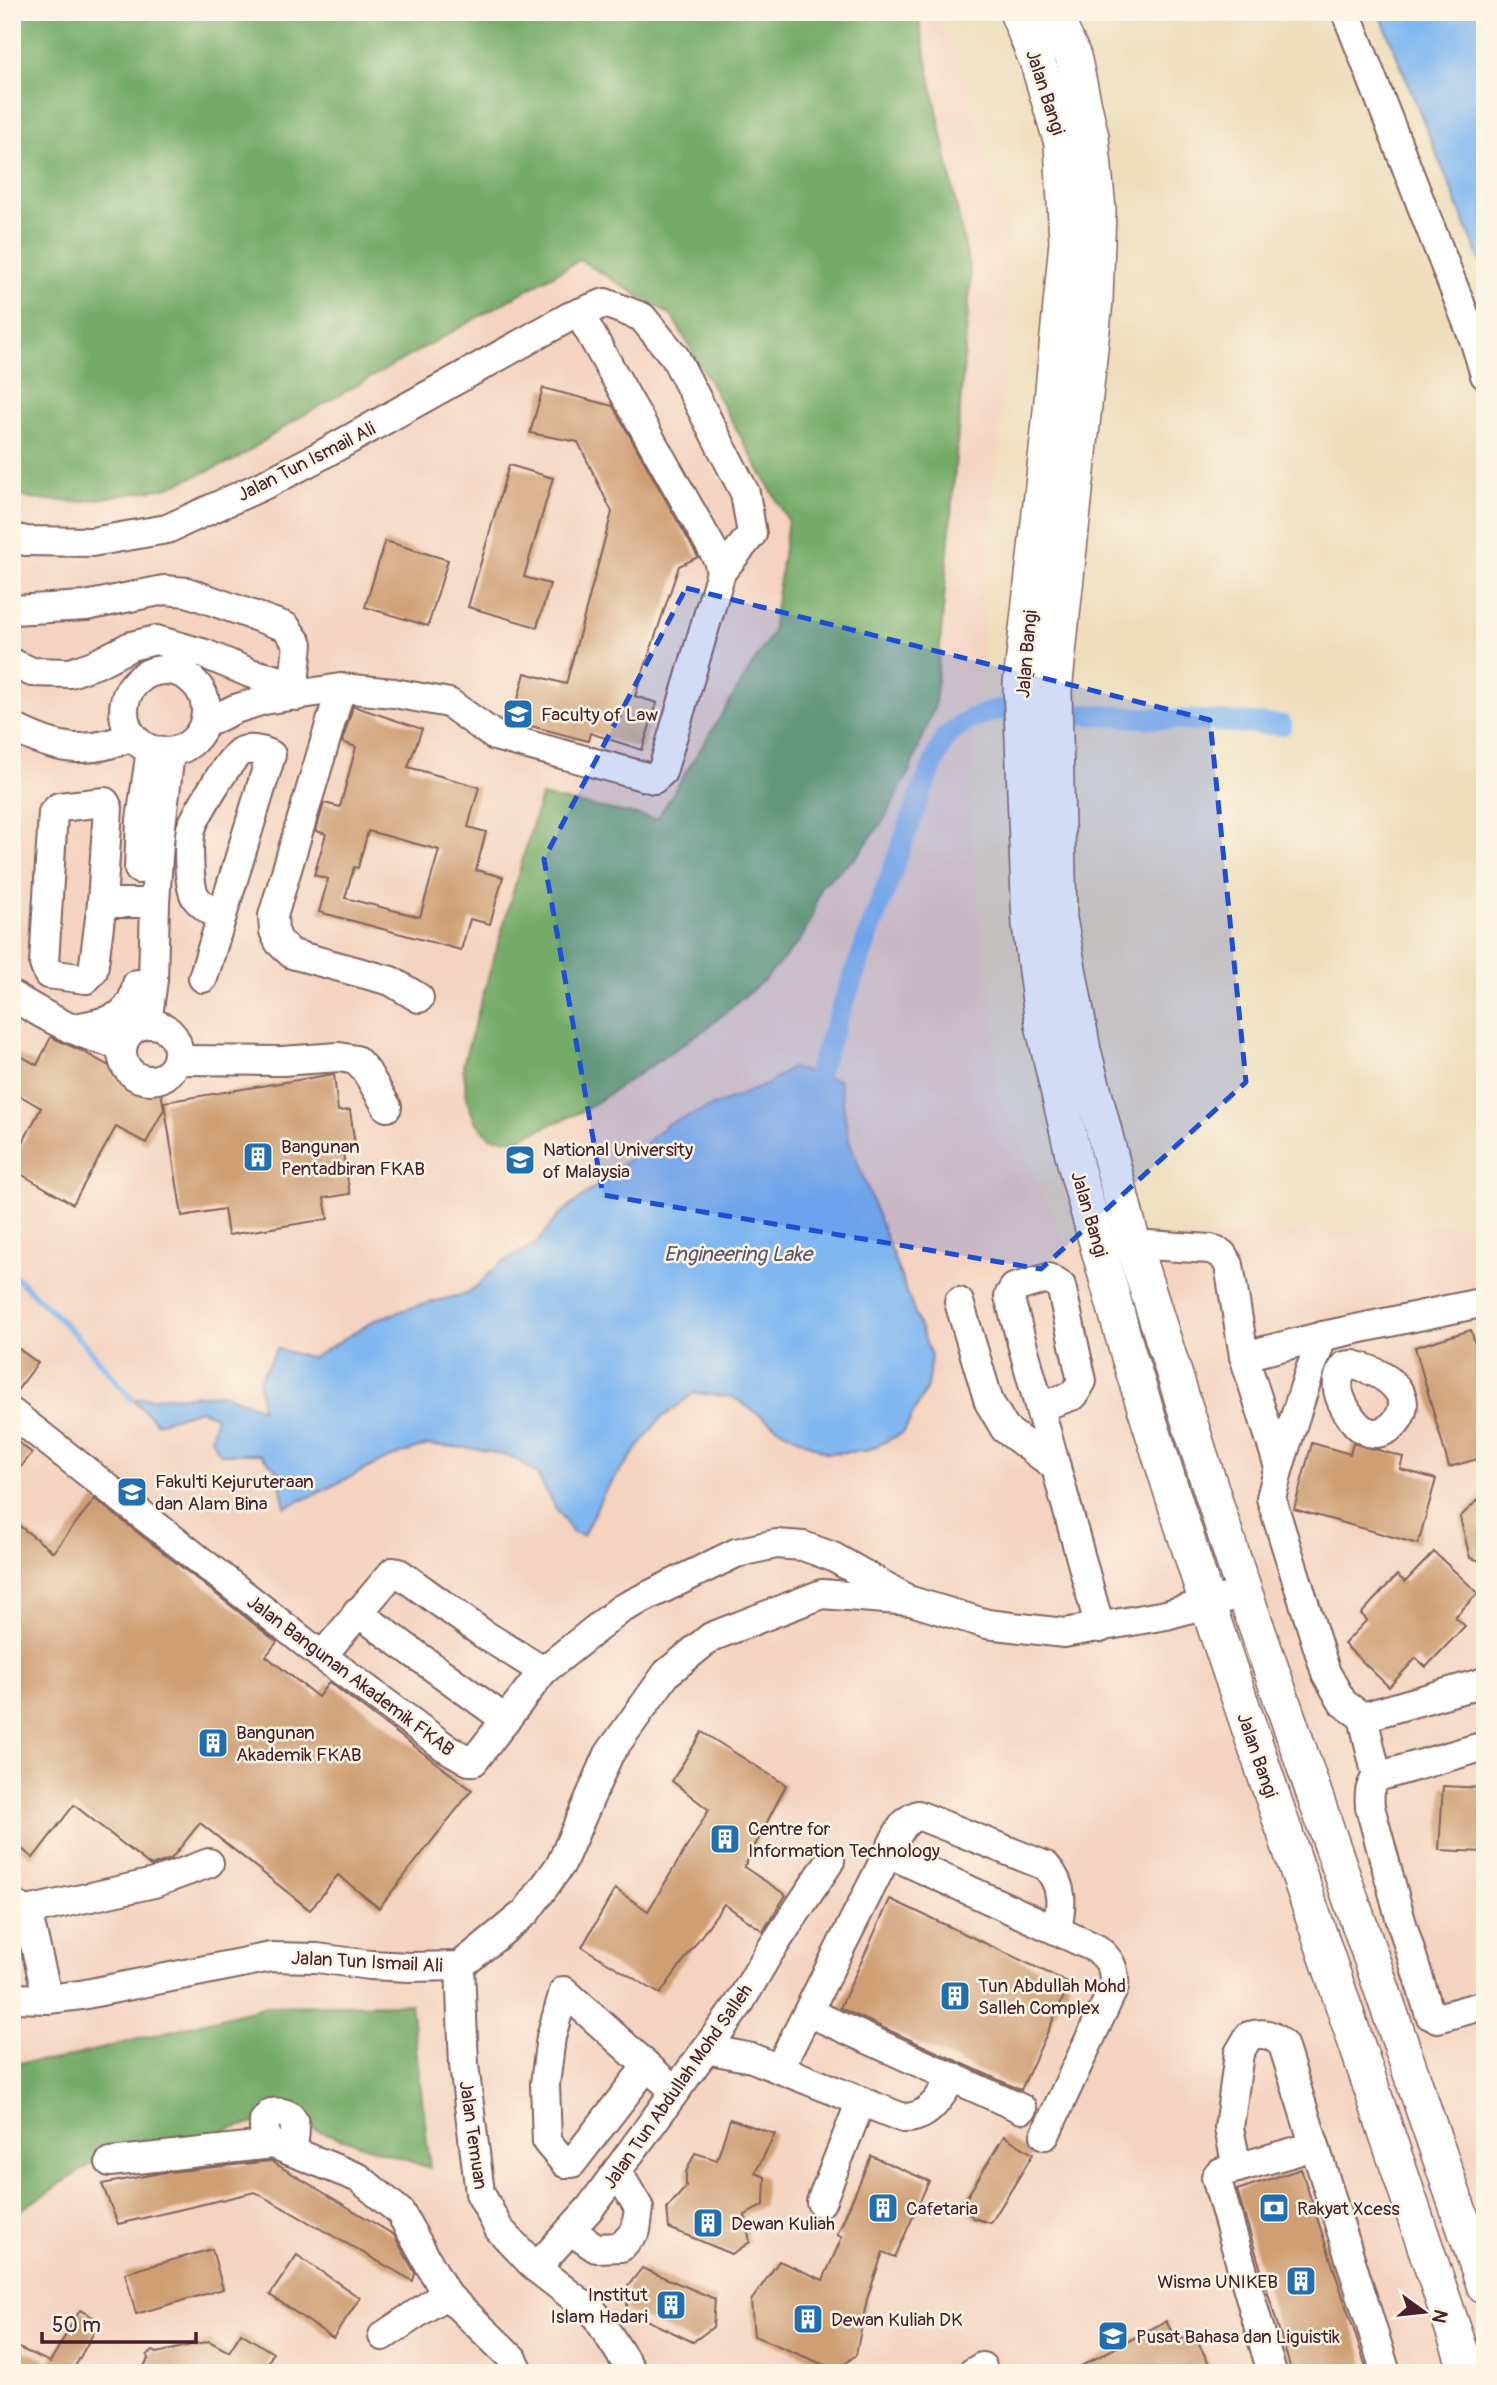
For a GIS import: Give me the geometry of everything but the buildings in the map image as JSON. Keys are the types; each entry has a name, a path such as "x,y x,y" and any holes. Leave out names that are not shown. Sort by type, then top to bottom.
{"main road":[{"name":"Jalan Bangi","path":"1017,12 1038,63 1062,143 1067,242 1021,684 1038,735 1059,919 1083,1050 1133,1244 1244,1593 1485,2287"},
{"name":"Jalan Bangi","path":"1053,12 1073,56 1091,137 1098,210 1095,301 1055,691 1038,735 1030,925 1042,1024 1076,1167 1128,1354 1207,1603 1468,2373"}],"street":[{"path":"1346,12 1475,342 1485,375"},
{"name":"Jalan Tun Ismail Ali","path":"12,538 26,541 92,542 167,529 266,484 579,313 605,303 642,317 675,358 746,493 752,534 721,572"},
{"path":"204,724 235,709 295,690 341,688 394,693 449,703 495,736 654,779 662,772 721,572 718,559 579,313"},
{"path":"12,610 86,606 164,590 187,592 286,627 299,643 295,690"},
{"path":"12,663 32,672 71,673 131,646 156,640 205,654 295,690"},
{"path":"147,1023 146,903 152,821 144,739 125,697 136,681 152,671 171,669 188,676 200,686 264,700"},
{"path":"12,727 40,741 86,750 144,739 190,744 204,724 206,707 200,686"},
{"path":"341,688 273,916 274,931 279,942 292,954 391,981 419,998"},
{"path":"203,978 271,755 253,750 237,753 228,764 191,827 190,873 195,897 221,918"},
{"path":"104,802 107,804 102,903 93,971 86,979 48,974 44,964 53,813 59,807 104,802"},
{"path":"152,821 191,827"},
{"path":"102,903 146,903"},
{"path":"71,1029 111,1019 129,1010 145,979"},
{"path":"12,996 71,1029 100,1041 122,1045"},
{"path":"147,1023 161,1025 172,1033 178,1046 178,1060 170,1073 157,1080 142,1081 130,1073 122,1060 122,1045 131,1030 147,1023"},
{"path":"178,1060 282,1062 339,1057 356,1060 366,1071 387,1107"},
{"path":"1133,1244 1210,1249 1222,1254 1229,1265 1244,1356 1279,1467"},
{"path":"959,1302 989,1402 1005,1429 1056,1467"},
{"path":"1244,1356 1323,1336 1485,1302"},
{"path":"1323,1336 1345,1366"},
{"path":"1323,1336 1271,1498 1326,1673 1343,1703 1363,1717 1377,1777"},
{"path":"1040,1407 1100,1628"},
{"name":"Jalan Bangunan Akademik FKAB","path":"12,1413 322,1656 463,1759 474,1760 543,1671 621,1609 736,1553 776,1544 803,1546 833,1557 911,1601"},
{"path":"322,1656 393,1572 399,1573 485,1635 543,1671"},
{"name":"Jalan Tun Ismail Ali","path":"12,1998 81,1996 271,1957 317,1958 397,1966 460,1965 526,1912 561,1864 610,1754 667,1673 710,1637 822,1594 911,1601 987,1624 1064,1633 1131,1623 1244,1593"},
{"path":"357,1612 506,1720"},
{"path":"1363,1717 1485,1682"},
{"path":"1485,1746 1377,1777 1370,1785 1370,1807 1430,2015 1437,2018 1485,2005"},
{"path":"779,2069 908,1818 918,1815 1046,1866 1054,1874 1060,1888 1062,1905 1057,1930"},
{"path":"888,1853 1097,1949 1108,1958 1115,1972 1114,1987 1045,2135"},
{"name":"Jalan Tun Abdullah Mohd Salleh","path":"536,2268 590,2208 739,2004 770,1951 830,1861"},
{"path":"48,1999 20,1908 154,1883 209,1863"},
{"name":"Jalan Temuan","path":"460,1965 464,2065 480,2193 499,2230 536,2268 595,2314 633,2373"},
{"path":"646,2066 572,2163 565,2163 547,2142 545,2084 551,2036 564,1991 675,2091"},
{"path":"808,2012 1023,2109"},
{"path":"1237,2168 1229,2128 1239,2053 1249,2036 1262,2033 1275,2037 1283,2045 1386,2373"},
{"path":"706,2049 752,2058 903,2118 922,2115 936,2103 953,2077"},
{"path":"821,2202 861,2101"},
{"path":"1272,2373 1216,2182 1219,2173 1315,2146"},
{"path":"110,2162 281,2148 359,2178 400,2212 446,2294 513,2360 520,2373"},
{"path":"570,2230 596,2248 621,2247 636,2230 639,2208 617,2171"},
{"path":"383,2336 446,2294"}],"highlighted area":[{"path":"686,588 1210,720 1246,1082 1041,1269 603,1195 544,859"}],"shaded area":[{"name":"National University of Malaysia","path":"12,12 935,12 958,58 1005,222 1009,343 994,480 969,819 1000,1096 1065,1242 1485,1224 1485,2373 12,2373"}],"green space":[{"path":"12,12 917,12 971,277 935,706 909,772 885,818 857,856 820,887 813,917 800,941 764,980 707,1028 585,1110 515,1140 490,1137 475,1121 467,1100 463,1064 541,796 657,819 772,633 788,520 672,316 580,260 297,419 235,460 166,488 79,502 30,499 12,493"},
{"path":"411,2004 430,2168 278,2117 91,2164 16,2213 12,2224 12,2063 57,2060 267,2006"}],"water":[{"path":"1379,12 1485,12 1485,272"},
{"name":"Engineering Lake","path":"791,1068 839,1080 849,1140 931,1356 927,1388 903,1433 866,1451 827,1453 783,1431 733,1397 694,1393 659,1420 603,1494 583,1536 573,1533 551,1501 537,1474 514,1458 478,1449 427,1445 386,1459 285,1507 277,1470 260,1454 220,1454 211,1438 216,1416 200,1410 157,1423 132,1399 225,1394 262,1409 259,1381 277,1349 312,1358 377,1319 469,1293 501,1263 536,1244 559,1215 612,1174 667,1124 766,1085"}],"waterway":[{"path":"817,1075 922,790 945,737 970,719 997,710 1282,725"},
{"path":"12,1273 80,1339 132,1399"}],"place":[{"name":"Faculty of Law","path":"518,714"},
{"name":"Bangunan Pentadbiran FKAB","path":"258,1157"},
{"name":"National University of Malaysia","path":"520,1160"},
{"name":"Fakulti Kejuruteraan dan Alam Bina","path":"132,1492"},
{"name":"Bangunan Akademik FKAB","path":"213,1743"},
{"name":"Centre for Information Technology","path":"725,1839"},
{"name":"Tun Abdullah Mohd Salleh Complex","path":"955,1996"},
{"name":"Cafetaria","path":"883,2208"},
{"name":"Rakyat Xcess","path":"1274,2208"},
{"name":"Dewan Kuliah","path":"708,2223"},
{"name":"Wisma UNIKEB","path":"1301,2281"},
{"name":"Institut Islam Hadari","path":"671,2305"},
{"name":"Dewan Kuliah DK","path":"808,2319"},
{"name":"Pusat Bahasa dan Liguistik","path":"1113,2336"}]}
